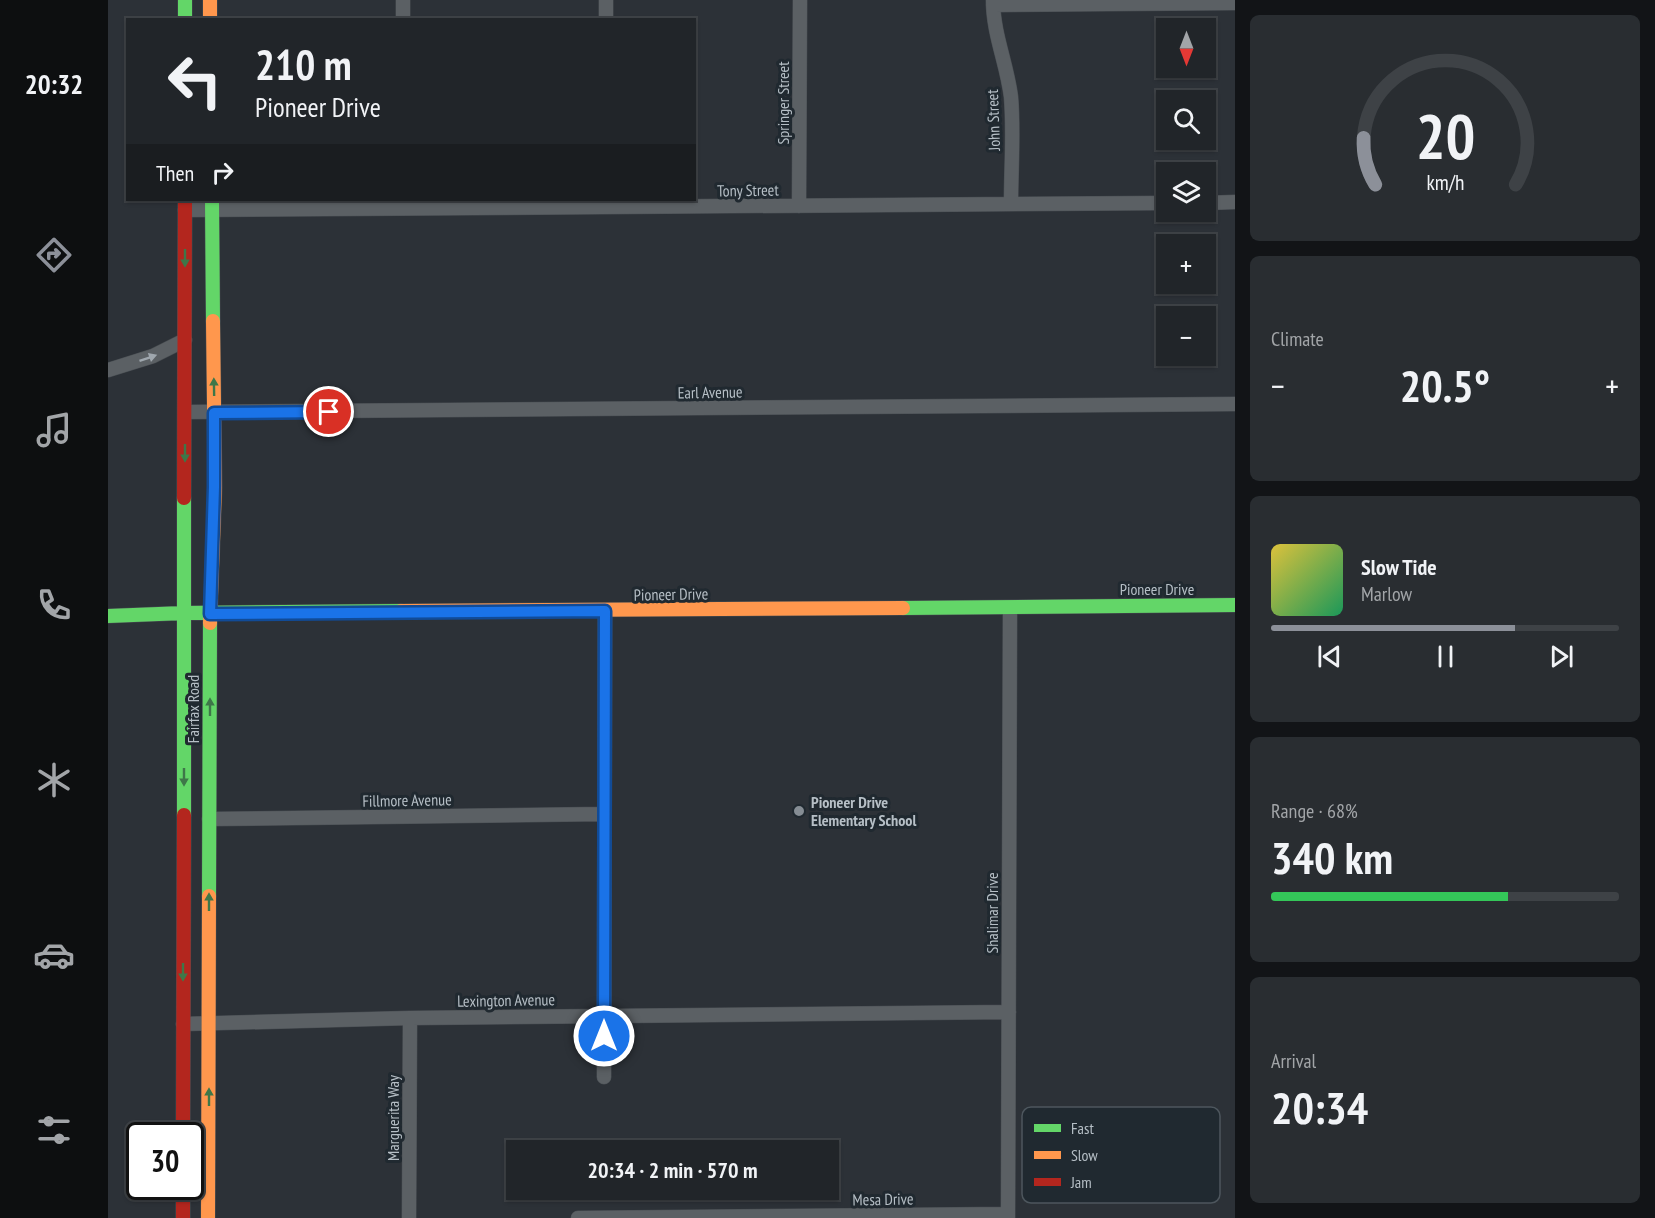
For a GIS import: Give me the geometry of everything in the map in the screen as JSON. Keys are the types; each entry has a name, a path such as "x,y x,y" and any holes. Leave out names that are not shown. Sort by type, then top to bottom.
{"main road":[{"path":"185,0 185,18"},
{"path":"210,0 210,18"},
{"name":"Fairfax Road","path":"183,1122 185,205"},
{"name":"Fairfax Road","path":"208,1218 210,614 214,487 212,205"},
{"name":"Pioneer Drive","path":"108,616 184,613 1235,605"},
{"path":"183,1200 183,1218"}],"street":[{"path":"403,0 403,18"},
{"path":"606,0 606,18"},
{"name":"Springer Street","path":"799,206 800,0"},
{"path":"993,2 1235,3"},
{"name":"John Street","path":"993,2 995,26 1011,98 1011,204"},
{"path":"1216,202 1235,202"},
{"name":"Tony Street","path":"185,205 799,206 1156,203"},
{"path":"108,370 153,356 185,340"},
{"name":"Earl Avenue","path":"185,412 1235,404"},
{"name":"Shalimar Drive","path":"1008,1216 1010,608"},
{"path":"604,1077 605,611"},
{"name":"Fillmore Avenue","path":"209,819 604,814"},
{"name":"Lexington Avenue","path":"183,1024 410,1018 1009,1012"},
{"name":"Marguerita Way","path":"409,1218 410,1018"},
{"name":"Mesa Drive","path":"578,1218 1008,1216"}],"traffic: fast":[{"path":"185,0 185,18"},
{"path":"212,201 213,321"},
{"path":"184,498 184,815"},
{"path":"903,608 1235,605"},
{"path":"108,616 401,611"},
{"path":"209,896 210,623"}],"traffic: slow":[{"path":"210,0 210,18"},
{"path":"210,623 215,487 213,321"},
{"path":"401,611 903,608"},
{"path":"208,1218 209,896"}],"traffic: jam":[{"path":"184,498 185,201"},
{"path":"183,1122 184,815"},
{"path":"183,1200 183,1218"}],"place":[{"name":"Pioneer Drive Elementary School","path":"799,811"}],"route":[{"path":"329,412 214,413 210,614 605,611 604,1036"}]}
